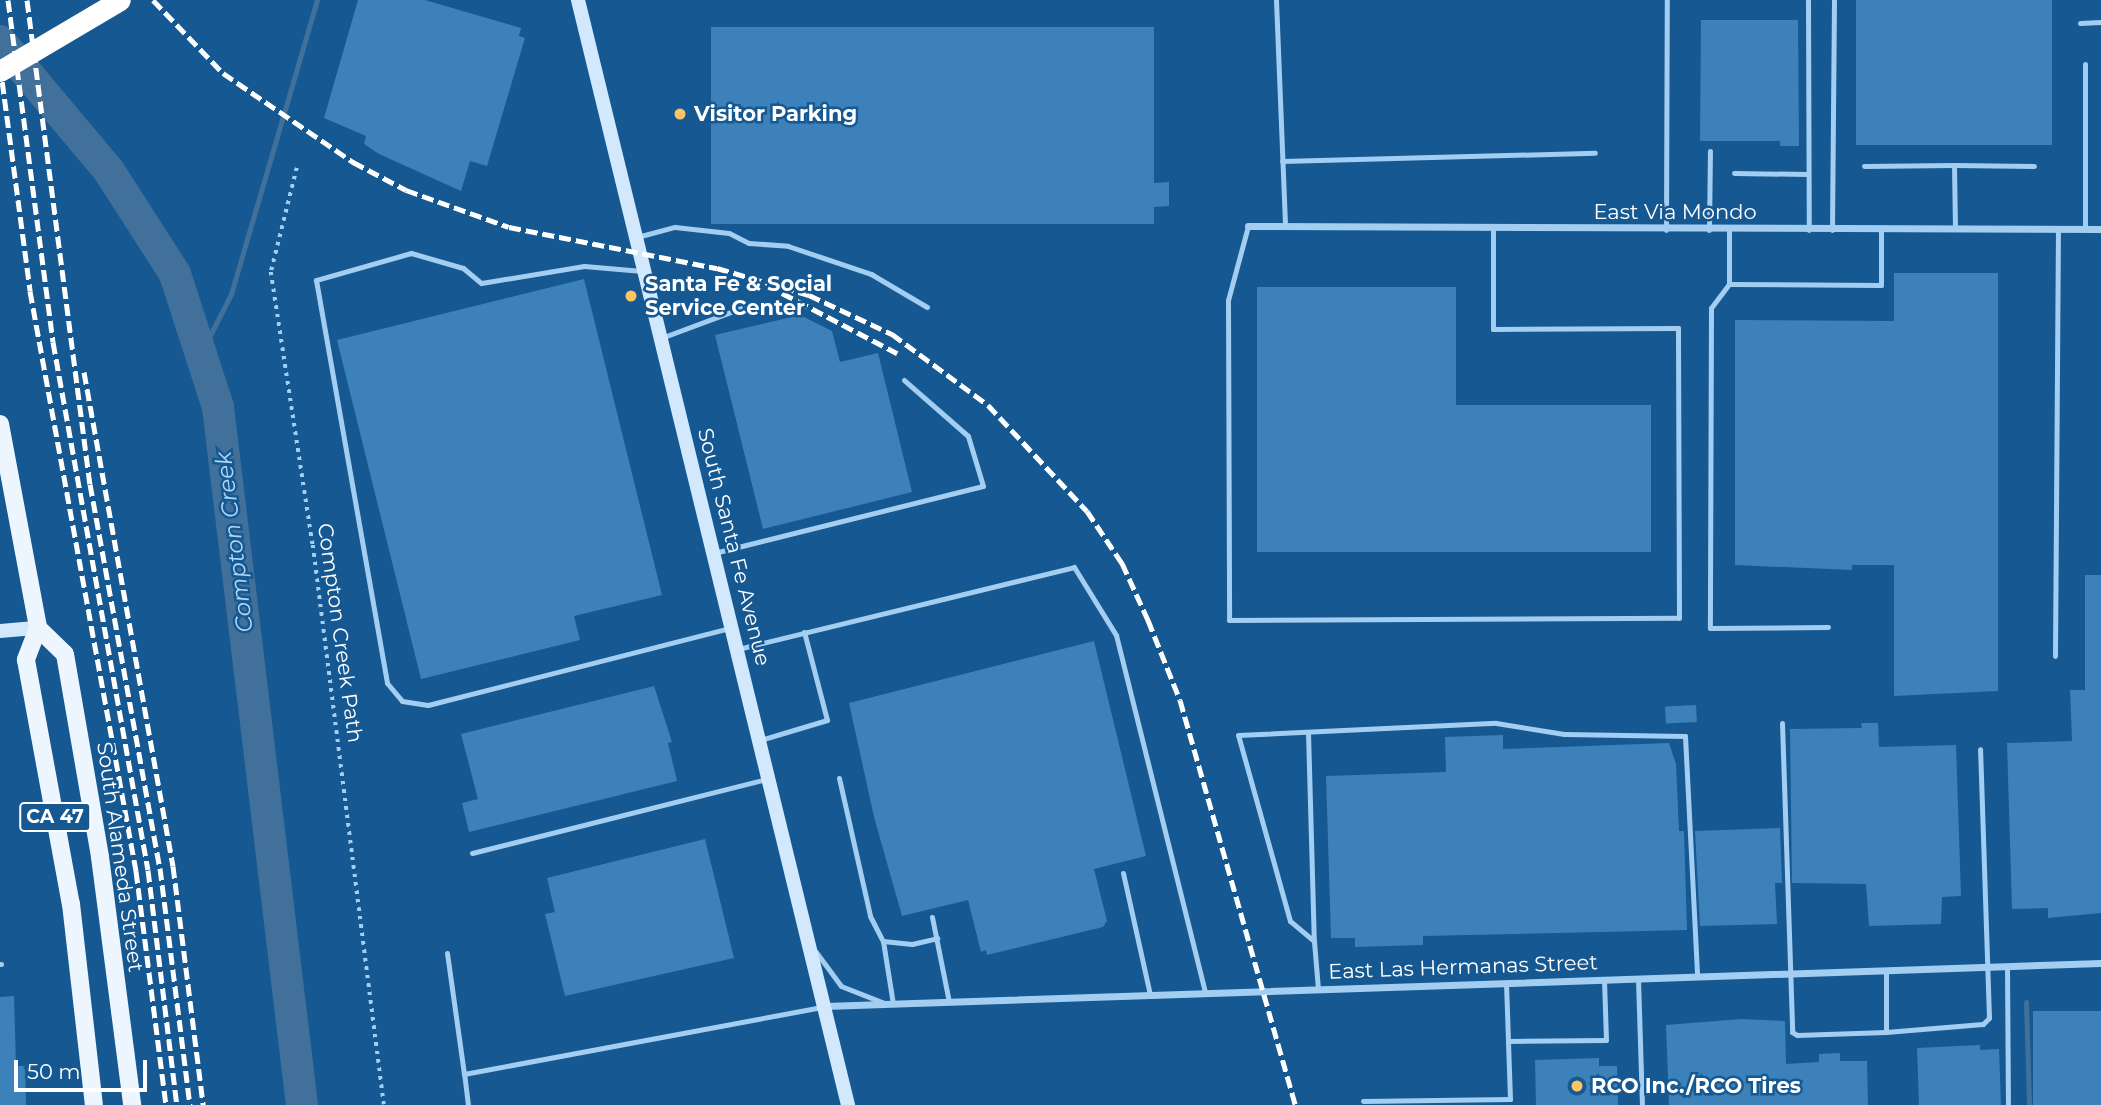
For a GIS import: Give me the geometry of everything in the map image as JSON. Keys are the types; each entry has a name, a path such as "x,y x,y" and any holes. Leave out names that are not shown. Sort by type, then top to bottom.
{"highway":[{"path":"0,71 120,0"}],"main road":[{"name":"South Santa Fe Avenue","path":"578,0 848,1105"},
{"path":"0,424 38,628 0,631"},
{"name":"CA 47","path":"38,628 26,660 71,904 94,1105"},
{"name":"South Alameda Street","path":"38,628 65,654 100,857 132,1105"}],"street":[{"name":"East Via Mondo","path":"1248,226 1729,231 2101,229"},
{"name":"East Las Hermanas Street","path":"825,1006 2101,963"}],"lane":[{"path":"1276,0 1285,227"},
{"path":"1666,230 1667,0"},
{"path":"1808,0 1809,230"},
{"path":"1832,230 1834,0"},
{"path":"2080,23 2101,22"},
{"path":"2085,64 2085,229"},
{"path":"1709,230 1710,151"},
{"path":"1282,161 1595,153"},
{"path":"1954,165 1955,229"},
{"path":"1864,166 2034,166"},
{"path":"1734,173 1808,174"},
{"path":"1248,226 1228,300 1229,620 1679,618 1678,328 1493,330 1493,229"},
{"path":"637,237 675,227 729,233 750,243 788,246 871,274 928,307"},
{"path":"2055,656 2058,229"},
{"path":"1729,284 1881,285 1881,230"},
{"path":"1729,231 1729,284 1711,308 1710,628 1828,627"},
{"path":"645,271 583,266 481,283 463,268 411,253 316,280 387,684 402,701 428,705 732,627"},
{"path":"661,338 747,306"},
{"path":"714,553 983,486 968,436 905,380"},
{"path":"738,649 1074,567 1116,635 1205,993"},
{"path":"760,740 827,720 804,632"},
{"path":"1314,941 1290,921 1238,735 1496,723 1564,734 1685,736 1697,976"},
{"path":"1782,723 1788,974 1792,1032 1797,1035 1886,1032 1983,1024 1989,1018 1990,967 1980,749"},
{"path":"1308,732 1314,941 1318,989"},
{"path":"472,853 769,778"},
{"path":"810,942 841,986 890,1004 883,941 870,916 839,778"},
{"path":"1123,873 1150,995"},
{"path":"932,917 949,1002"},
{"path":"883,941 912,944 937,938"},
{"path":"447,953 468,1105"},
{"path":"2007,966 2008,1105"},
{"path":"1886,970 1886,1032"},
{"path":"1638,979 1642,1105"},
{"path":"1508,1041 1606,1040 1604,980"},
{"path":"1363,1101 1510,1099 1506,983"},
{"path":"464,1074 825,1006"}],"path":[{"name":"Compton Creek Path","path":"297,168 271,272 313,545 384,1105"}],"building":[{"path":"358,0 425,0 521,28 519,36 525,38 487,166 470,161 461,191 379,154 364,144 366,136 324,118"},
{"path":"1856,0 2052,0 2052,145 1856,145"},
{"path":"1701,20 1798,20 1799,146 1780,146 1780,141 1700,141"},
{"path":"711,27 1154,27 1154,183 1169,182 1169,206 1154,207 1154,224 711,224"},
{"path":"1894,273 1998,273 1998,691 1894,696 1894,565 1852,565 1852,570 1735,565 1735,320 1894,321"},
{"path":"584,279 662,595 574,616 580,640 421,679 337,340"},
{"path":"1257,287 1456,287 1456,405 1651,405 1651,552 1257,552"},
{"path":"800,315 832,331 840,362 878,353 912,492 763,529 715,335"},
{"path":"2085,575 2101,575 2101,913 2048,918 2048,908 2012,909 2007,743 2072,741 2070,690 2085,690"},
{"path":"1094,641 1146,856 1094,869 1107,921 1103,927 987,955 986,950 981,952 968,900 902,916 874,817 849,703"},
{"path":"654,686 672,742 668,743 677,781 469,832 462,803 478,799 461,734"},
{"path":"1696,705 1697,722 1666,724 1665,707"},
{"path":"1861,723 1878,723 1879,747 1956,745 1961,896 1942,897 1941,924 1869,926 1866,884 1792,883 1790,729 1862,728"},
{"path":"1503,735 1503,749 1669,743 1676,764 1679,831 1684,831 1687,930 1423,936 1423,945 1355,947 1355,938 1331,938 1326,776 1446,772 1445,737"},
{"path":"1780,828 1782,883 1775,883 1777,924 1700,926 1695,831"},
{"path":"705,839 734,958 565,996 545,914 555,912 547,878"},
{"path":"14,996 16,1066 25,1066 26,1105 0,1105 0,997"},
{"path":"2033,1011 2101,1011 2101,1105 2033,1105"},
{"path":"1741,1019 1785,1021 1786,1064 1819,1062 1819,1054 1840,1053 1840,1061 1867,1061 1868,1105 1669,1105 1666,1025"},
{"path":"1980,1045 1980,1050 1999,1049 2001,1105 1919,1105 1917,1048"},
{"name":"RCO Inc./RCO Tires","path":"1599,1058 1599,1066 1617,1066 1618,1105 1536,1105 1535,1060"}],"waterway":[{"path":"201,353 231,294 317,0"},
{"name":"Compton Creek","path":"0,41 109,171 175,274 218,407 302,1105"},
{"path":"2026,1002 2029,1105"}],"railway":[{"path":"8,0 53,342 148,870 177,1105"},
{"path":"27,0 90,484 160,868 190,1105"},
{"path":"153,0 223,73 353,162 406,190 509,227 717,268 809,295 892,334 988,405 1087,511 1122,563 1148,620 1180,700 1295,1105"},
{"path":"0,65 30,291 136,871 166,1105"},
{"path":"782,293 897,353"},
{"path":"84,372 173,866 203,1105"}],"place":[{"name":"Visitor Parking","path":"680,114"},
{"name":"Santa Fe & Social Service Center","path":"631,296"},
{"name":"RCO Inc./RCO Tires","path":"1577,1086"}]}
